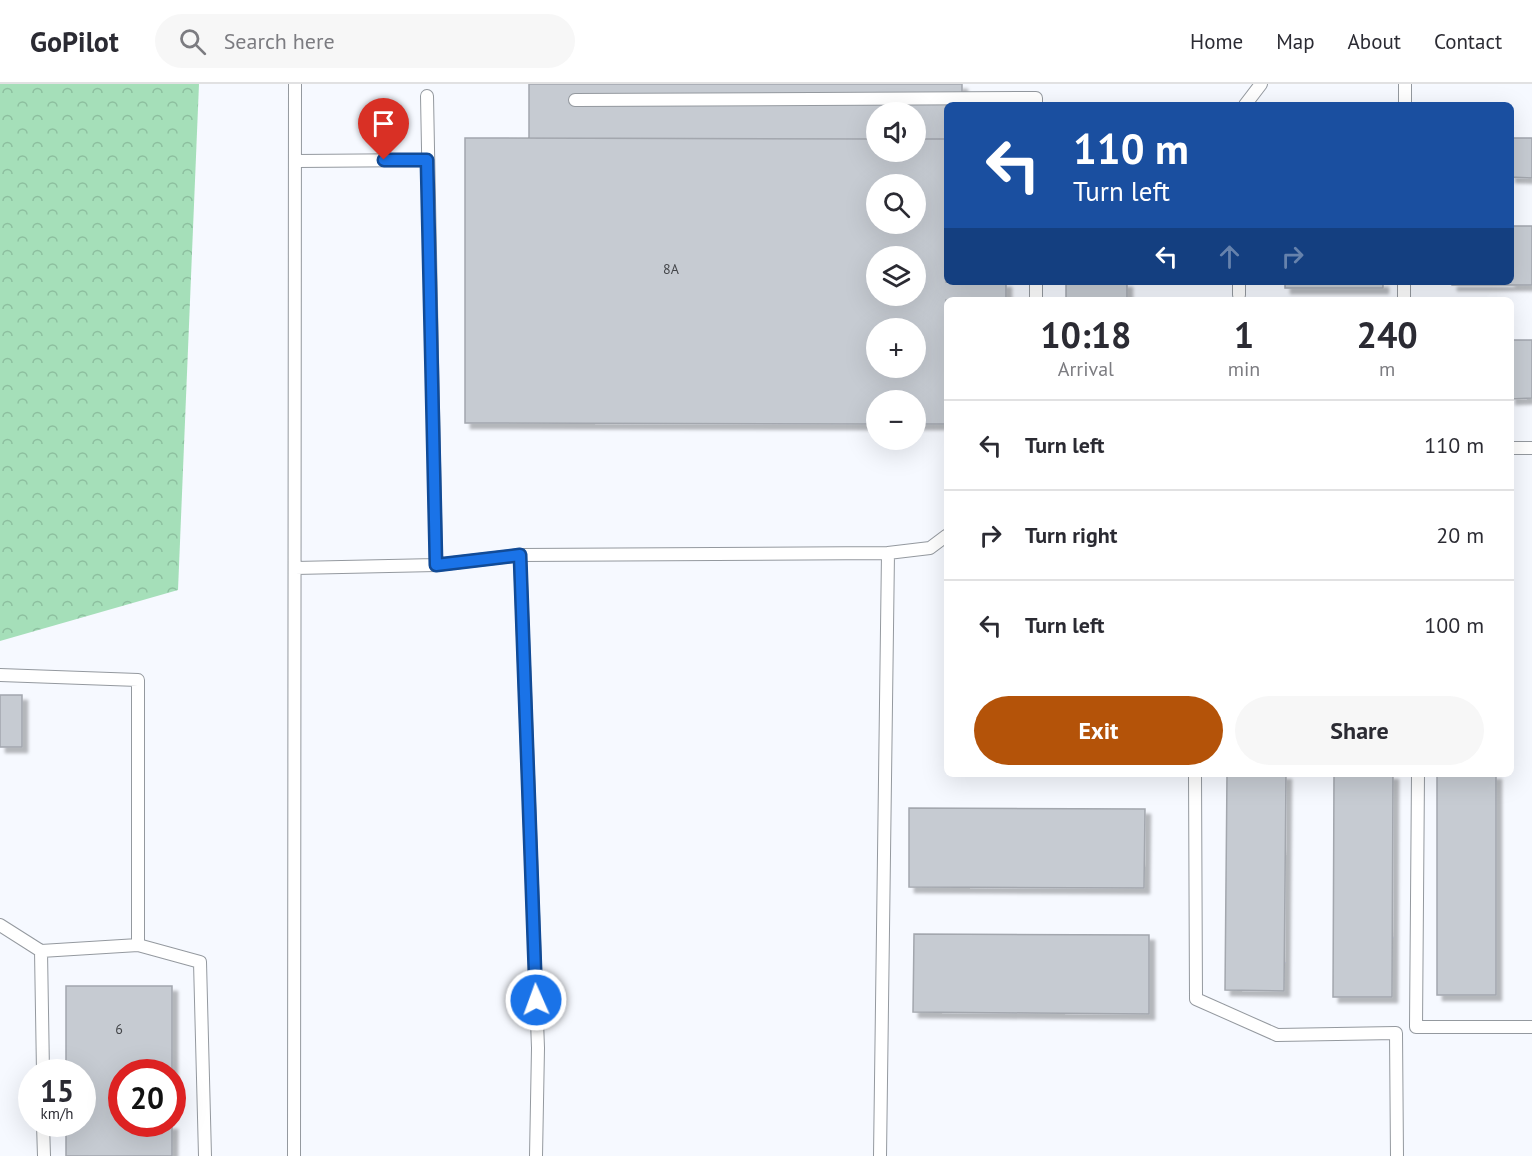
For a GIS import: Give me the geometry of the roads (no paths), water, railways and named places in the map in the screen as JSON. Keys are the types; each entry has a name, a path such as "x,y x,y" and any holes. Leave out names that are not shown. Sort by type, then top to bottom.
{"lane":[{"path":"294,1156 297,160 295,84"},
{"path":"1247,102 1261,84"},
{"path":"1405,84 1405,102"},
{"path":"427,96 436,565"},
{"path":"575,100 1036,98 1036,102"},
{"path":"297,160 427,160"},
{"path":"1514,448 1532,448"},
{"path":"295,568 436,565 520,555 888,553 930,548 944,538"},
{"path":"880,1156 888,553"},
{"path":"520,555 538,1048 536,1156"},
{"path":"0,675 138,680 138,945"},
{"path":"1195,777 1197,999 1277,1035 1396,1033 1416,1027 1532,1027"},
{"path":"1416,1027 1418,777"},
{"path":"0,925 41,951 138,945 200,962 205,1156"},
{"path":"41,951 43,1059"},
{"path":"1396,1033 1397,1156"},
{"path":"43,1137 44,1156"}]}
